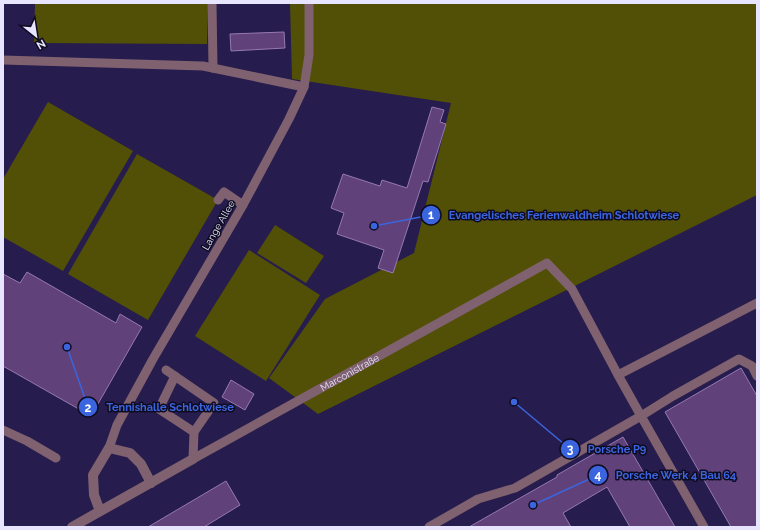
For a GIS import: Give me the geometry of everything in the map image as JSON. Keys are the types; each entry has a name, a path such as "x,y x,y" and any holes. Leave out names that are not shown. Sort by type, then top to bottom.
{"street":[{"path":"100,511 94,495 93,475 110,448 130,453 141,464 151,483"},
{"name":"Marconistraße","path":"72,527 193,459"}],"lane":[{"path":"212,3 213,68"},
{"name":"Lange Allee","path":"110,448 120,418 243,205 289,119 304,87 309,55 309,3"},
{"path":"3,60 203,66 304,87"},
{"path":"218,200 224,192 243,205"},
{"name":"Marconistraße","path":"193,459 548,263 572,289 618,375"},
{"path":"704,527 618,375 757,303"},
{"path":"429,527 478,499 515,488 739,359 752,366 757,376"},
{"path":"166,370 214,402 194,432 193,459"},
{"path":"175,376 159,409 194,432"},
{"path":"3,430 56,458"}],"shaded area":[{"path":"35,3 208,3 207,44 34,43"},
{"path":"290,3 757,3 757,195 318,414 269,378 325,299 414,253 451,103 292,79"},
{"path":"48,102 133,151 63,271 3,237 3,179"},
{"path":"137,154 218,200 148,320 68,274"},
{"path":"275,225 324,256 306,283 257,253"},
{"path":"249,250 320,295 266,381 195,336"}],"building":[{"path":"284,32 285,48 231,51 230,34"},
{"path":"432,107 444,110 440,122 446,124 428,182 423,181 393,273 378,268 384,250 337,234 344,213 331,208 343,174 380,186 382,180 407,188"},
{"path":"27,272 116,323 120,314 142,327 91,416 3,366 3,274 20,283"},
{"path":"741,368 757,396 757,527 731,527 665,412"},
{"path":"231,380 254,394 245,410 222,397"},
{"path":"623,437 675,527 630,527 607,487 563,513 571,527 469,527 557,477 557,475"},
{"path":"226,481 240,505 204,527 148,527"}],"place":[{"name":"Evangelisches Ferienwaldheim Schlotwiese","path":"374,226"},
{"name":"Tennishalle Schlotwiese","path":"67,347"},
{"name":"Porsche P9","path":"514,402"},
{"name":"Porsche Werk 4 Bau 64","path":"533,505"}]}
